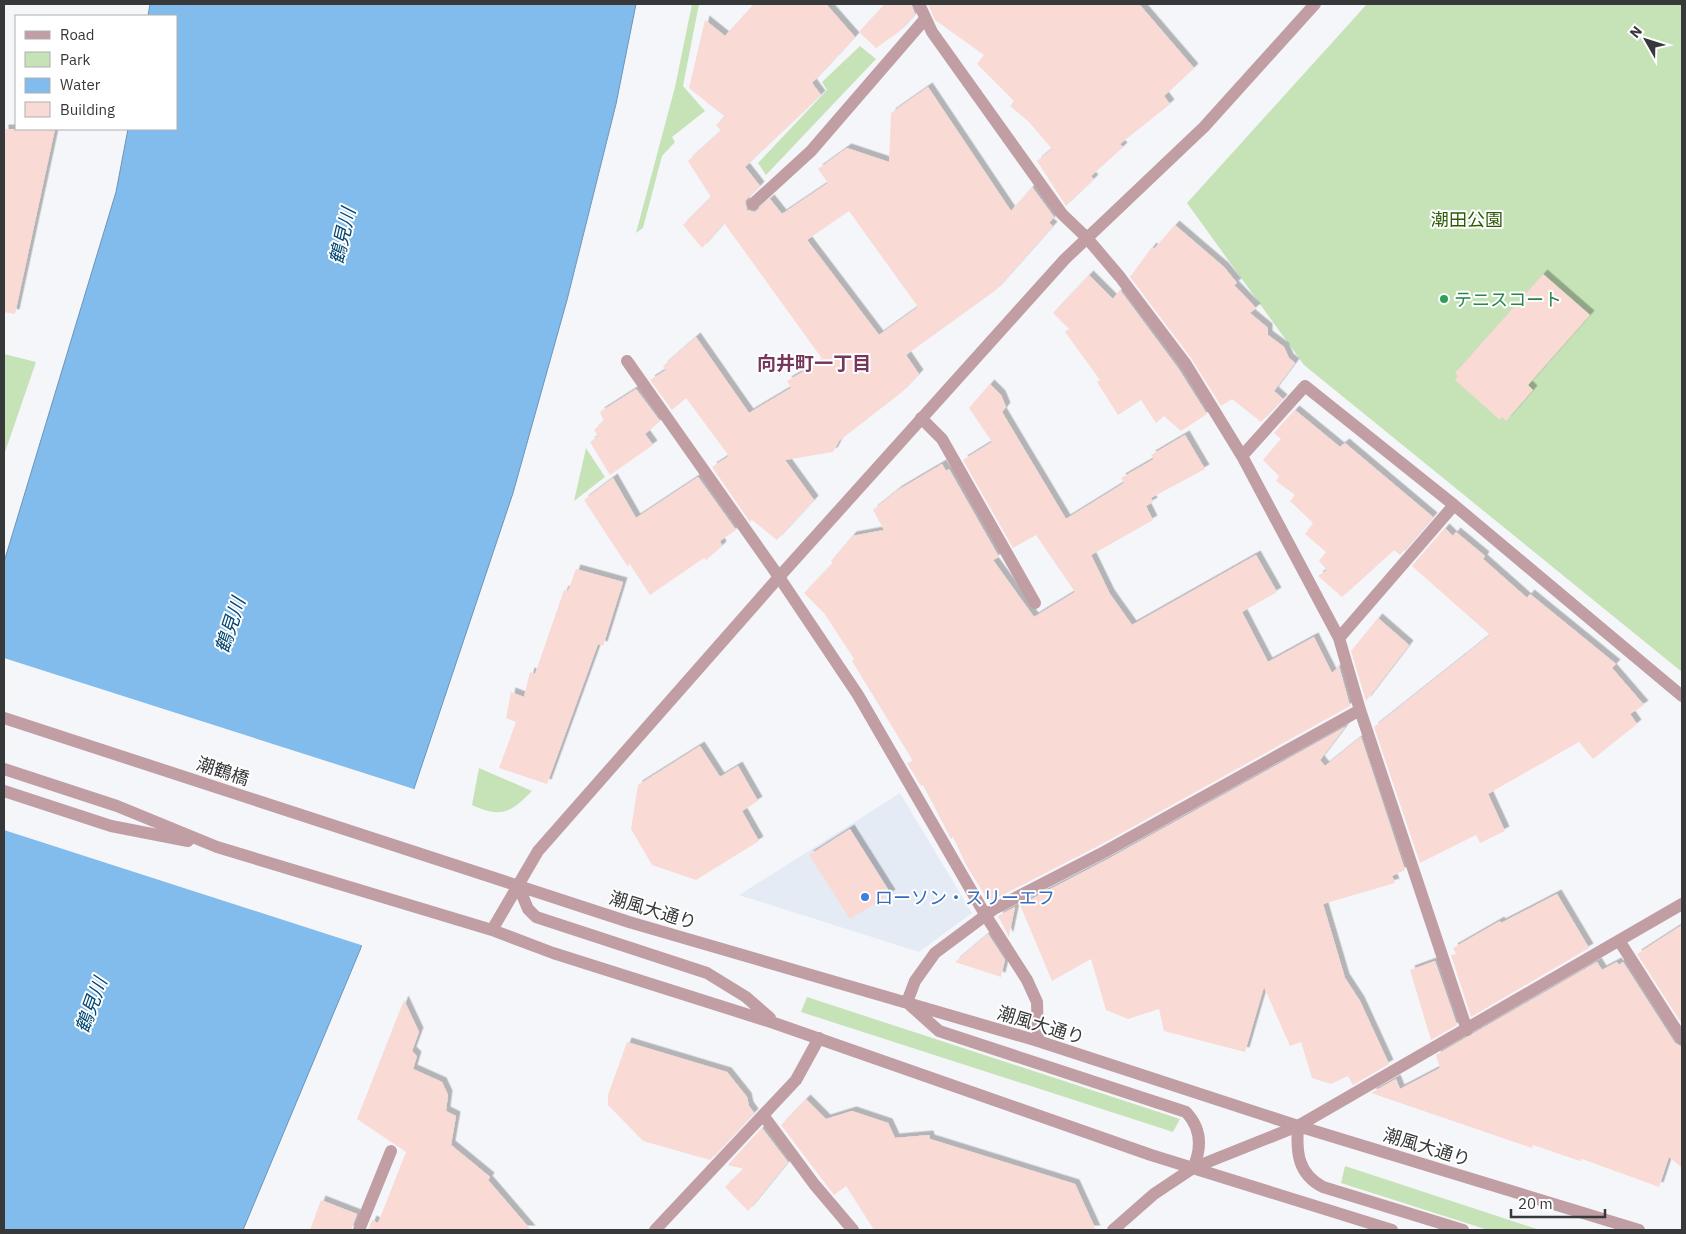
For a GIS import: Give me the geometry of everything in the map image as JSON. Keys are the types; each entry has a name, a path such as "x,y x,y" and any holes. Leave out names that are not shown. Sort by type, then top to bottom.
{"street":[{"path":"919,4 932,32 1062,214 1086,237 1120,278 1185,363 1242,456 1339,638 1360,710 1467,1030"},
{"path":"492,930 538,850 779,577 1086,237 1204,127 1315,4"},
{"path":"753,204 811,151 925,19"},
{"path":"627,361 764,552 858,695 986,916 1027,980 1036,1002 1038,1041"},
{"path":"1242,456 1305,386 1454,505 1682,696"},
{"path":"921,418 942,439 1034,603"},
{"path":"1339,638 1454,505"},
{"path":"1193,1168 1199,1155 1199,1136 1194,1120 1186,1112 939,1031 907,1002 915,981 935,953 994,909 1106,851 1360,710"},
{"name":"潮鶴橋","path":"4,718 432,858"},
{"path":"4,769 116,806 217,847 492,930 553,953 819,1038 1193,1168 1392,1230"},
{"path":"4,791 111,826 217,847"},
{"name":"潮風大通り","path":"432,858 629,922 781,968 907,1002 1038,1041 1298,1126 1639,1230"},
{"path":"518,885 528,909 536,916 707,973 746,997 774,1023"},
{"path":"1117,1229 1154,1194 1193,1168 1298,1126 1620,942 1682,904"},
{"path":"1620,942 1682,1039"},
{"path":"655,1230 796,1080 819,1038"},
{"path":"763,1115 814,1184 853,1230"},
{"path":"1298,1126 1298,1154 1311,1180 1324,1186 1463,1230"},
{"path":"359,1230 391,1151"}],"shaded area":[{"path":"900,793 972,913 919,952 739,895"}],"green space":[{"path":"692,4 699,4 683,86 705,111 672,137 675,142 662,156 643,228 636,233 675,87"},
{"name":"潮田公園","path":"1367,4 1682,4 1682,672 1304,365 1187,203"},
{"path":"860,46 876,59 766,175 758,163 827,90 822,82"},
{"path":"4,354 36,362 4,455"},
{"path":"586,448 605,477 574,501"},
{"path":"479,768 532,791 518,804 505,811 491,812 472,805"},
{"path":"807,997 1180,1119 1173,1132 801,1012"},
{"path":"1345,1166 1540,1230 1488,1230 1341,1183"}],"water":[{"name":"鶴見川","path":"150,4 636,4 616,104 567,300 513,493 360,950 243,1230 4,1230 4,562 116,192 128,130 178,130 178,15 148,15"}],"pier":[{"path":"4,658 417,790 364,946 4,830"}],"building":[{"path":"754,4 826,4 855,37 812,83 821,95 745,167 760,186 745,201 747,210 755,212 770,199 782,214 828,183 818,169 847,148 889,162 891,113 928,87 1011,211 1032,187 1054,217 1049,223 1053,226 996,290 906,355 919,374 902,392 839,441 833,452 785,460 814,500 777,540 752,520 750,522 712,467 729,456 686,398 672,410 650,380 666,370 663,366 696,337 749,413 791,388 787,381 823,360 724,223 702,248 683,225 711,197 688,161 721,131 716,125 725,117 689,88 705,20 725,36","holes":["849,211 918,307 879,335 807,240"]},
{"path":"885,4 911,4 915,14 900,31 876,48 859,32"},
{"path":"928,4 1139,4 1194,68 1164,96 1170,104 1120,144 1123,147 1091,176 1094,179 1066,206 1037,161 1052,149 1029,122 1010,106 1014,101 977,64 984,55 935,20"},
{"path":"4,129 55,130 15,314 4,312"},
{"path":"1175,225 1224,267 1237,283 1234,285 1256,308 1250,313 1268,328 1268,335 1284,347 1289,358 1295,363 1274,391 1283,399 1261,422 1232,399 1221,406 1191,358 1130,277 1152,247 1154,249"},
{"path":"1543,274 1590,315 1528,385 1533,390 1506,421 1502,417 1500,420 1455,380 1458,376 1455,373"},
{"path":"1089,275 1113,299 1120,290 1178,368 1207,414 1181,431 1164,416 1156,423 1141,400 1118,415 1097,382 1100,380 1065,332 1069,329 1053,313"},
{"path":"990,384 1001,395 1006,407 1002,412 1066,519 1124,483 1121,478 1154,459 1151,455 1185,435 1205,469 1151,498 1153,502 1146,506 1153,520 1091,555 1110,594 1132,625 1256,555 1277,592 1242,612 1268,662 1314,637 1332,673 1339,666 1350,706 1102,844 989,902 966,865 953,837 951,839 923,785 921,786 907,763 913,761 852,661 854,659 824,613 804,593 833,563 831,561 852,536 884,530 873,510 898,490 942,464 946,471 949,469 999,557 993,560 1034,617 1075,592 1036,535 1013,548 963,460 992,442 969,408"},
{"path":"636,389 660,421 645,434 653,445 610,475 590,442 598,436 594,430 604,421 600,412"},
{"path":"1295,410 1340,447 1345,443 1433,517 1400,555 1394,550 1342,597 1318,576 1327,570 1319,561 1326,552 1305,534 1313,523 1290,501 1295,495 1276,481 1279,476 1263,460 1281,439 1274,433"},
{"path":"698,477 736,530 720,541 722,546 706,560 704,558 650,595 629,563 628,567 584,500 613,478 636,518"},
{"path":"1445,528 1453,536 1456,532 1485,556 1483,559 1527,598 1530,594 1616,664 1612,668 1644,705 1630,714 1637,724 1593,759 1579,742 1488,794 1505,831 1480,843 1476,835 1420,863 1374,727 1490,635 1412,566"},
{"path":"576,569 623,582 603,646 598,644 547,784 499,768 516,722 506,718 511,692 524,697 530,672 535,674 564,590 568,591"},
{"path":"1378,618 1409,645 1366,701 1351,651"},
{"path":"1345,727 1320,760 1325,766 1361,737 1405,870 1392,876 1395,883 1323,904 1345,978 1360,1001 1389,1064 1353,1085 1348,1076 1331,1084 1312,1078 1301,1042 1290,1046 1264,987 1245,1052 1164,1031 1159,1009 1128,1019 1106,1010 1091,959 1052,981 1020,905 1110,858"},
{"path":"700,746 720,777 738,766 758,801 742,811 759,841 696,880 652,865 631,829 638,785"},
{"path":"850,829 891,894 850,919 809,855"},
{"path":"1557,894 1589,948 1471,1017 1451,955 1456,954 1453,948 1500,921 1501,923"},
{"path":"1015,907 1009,936 1009,937 998,916"},
{"path":"1682,925 1682,1024 1637,954"},
{"path":"988,934 1005,960 1001,977 955,962"},
{"path":"1435,961 1457,1025 1431,1040 1410,970"},
{"path":"1597,962 1602,970 1617,962 1619,965 1623,962 1675,1043 1682,1047 1682,1168 1669,1157 1659,1187 1582,1159 1580,1161 1533,1145 1532,1148 1371,1093 1396,1079 1400,1089 1440,1068 1436,1055"},
{"path":"404,1000 419,1032 412,1051 417,1056 413,1069 442,1082 448,1095 446,1111 456,1116 451,1145 490,1177 488,1180 531,1230 368,1230 372,1220 378,1223 406,1152 357,1119"},
{"path":"627,1042 727,1072 747,1097 749,1106 754,1113 710,1160 643,1141 608,1105 608,1095"},
{"path":"806,1099 826,1119 852,1111 888,1123 895,1138 929,1135 930,1139 1075,1184 1096,1230 874,1230 846,1186 834,1195 781,1125"},
{"path":"762,1128 788,1162 748,1211 725,1187 744,1169 728,1165"},
{"path":"321,1200 357,1214 351,1230 310,1230"}],"place":[{"name":"テニスコート","path":"1444,299"},
{"name":"ローソン・スリーエフ","path":"865,897"}],"district":[{"name":"向井町一丁目","path":"814,363"}]}
